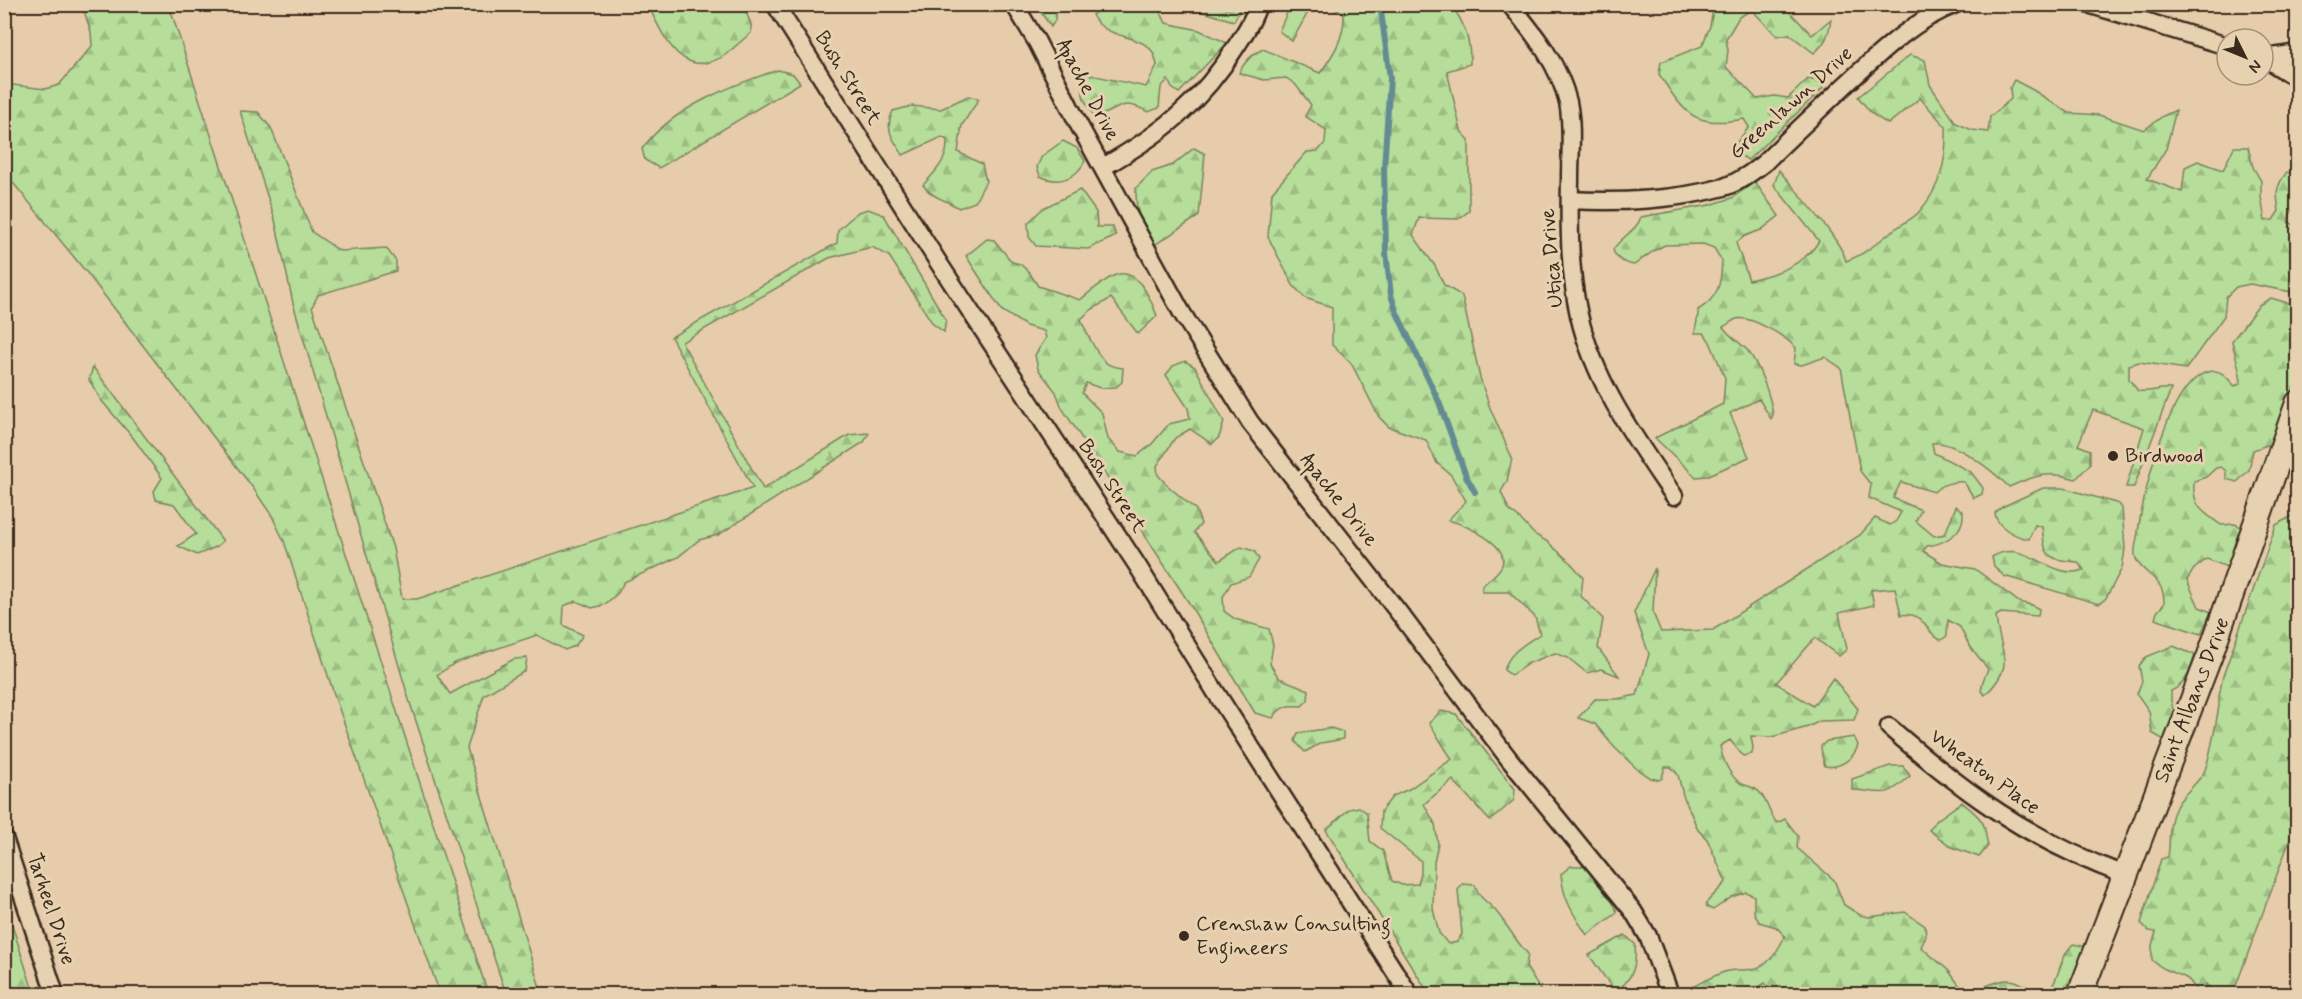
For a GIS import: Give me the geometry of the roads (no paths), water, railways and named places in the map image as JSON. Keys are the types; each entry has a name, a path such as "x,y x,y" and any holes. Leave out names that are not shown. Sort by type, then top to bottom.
{"street":[{"name":"Bush Street","path":"775,4 940,265 1137,565 1409,994"},
{"name":"Apache Drive","path":"1014,4 1037,42 1080,127 1190,327 1250,422 1403,618 1509,759 1633,911 1648,936 1670,994"},
{"path":"1103,167 1158,134 1186,109 1226,63 1245,33 1258,4"},
{"name":"Greenlawn Drive","path":"1570,200 1599,201 1662,197 1725,186 1746,177 1901,36 1923,20 1956,4"},
{"path":"2088,4 2215,42"},
{"name":"Utica Drive","path":"1514,6 1544,48 1562,83 1568,101 1573,278 1584,338 1618,410 1674,496"},
{"path":"2275,56 2298,53"},
{"path":"2275,64 2298,79"},
{"name":"Saint Albans Drive","path":"2080,994 2210,655 2298,403"},
{"name":"Wheaton Place","path":"1889,727 2004,818 2083,859 2125,875"},
{"name":"Tarheel Drive","path":"4,838 55,994"}],"waterway":[{"path":"1380,4 1390,78 1384,168 1386,253 1391,295 1397,313 1439,402 1466,476 1475,492"}],"place":[{"name":"Birdwood","path":"2113,456"},
{"name":"Crenshaw Consulting Engineers","path":"1184,936"}]}
